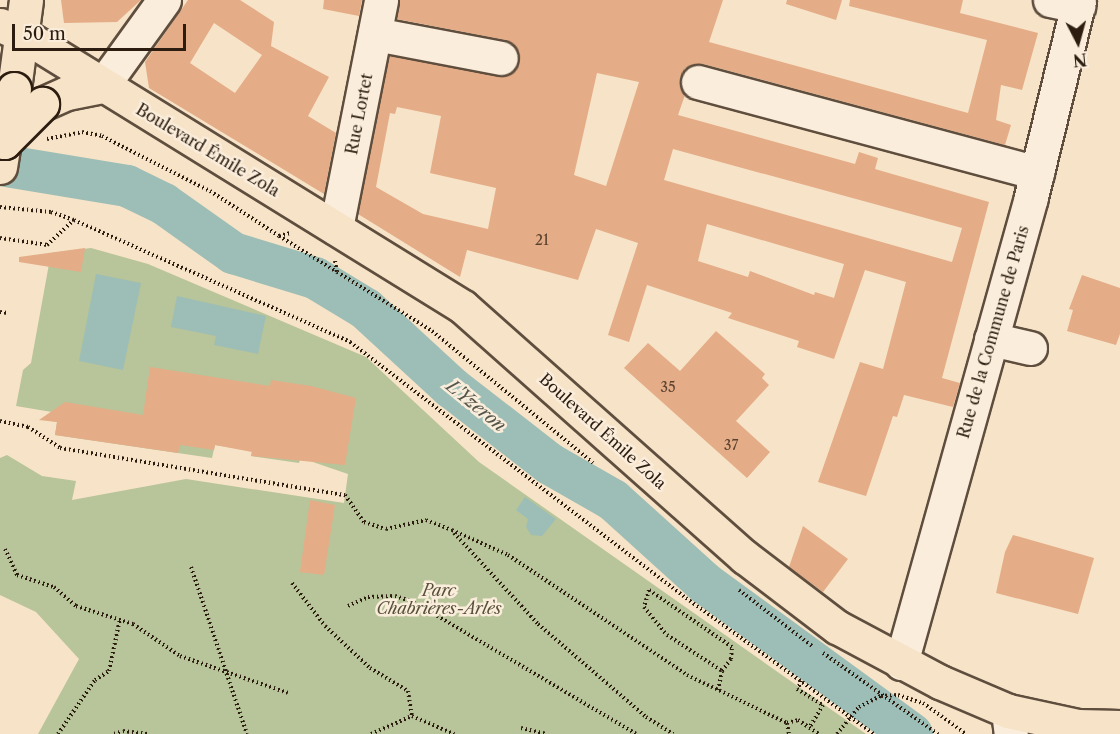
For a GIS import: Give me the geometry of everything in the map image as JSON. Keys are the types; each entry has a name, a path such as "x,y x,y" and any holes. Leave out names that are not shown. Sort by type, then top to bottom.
{"main road":[{"path":"2,154 28,97 12,30 26,0"},
{"name":"Boulevard Émile Zola","path":"12,30 463,307 754,564 837,627 1010,722 1120,727"},
{"path":"28,97 102,86"}],"street":[{"path":"102,86 164,0"},
{"name":"Rue Lortet","path":"336,228 381,0"},
{"name":"Rue de la Commune de Paris","path":"901,663 1037,173 1069,2"},
{"path":"375,34 501,58"},
{"path":"698,82 1037,173"},
{"path":"991,339 1030,348"}],"path":[{"path":"41,140 82,132 102,136 201,185 337,272"},
{"path":"0,207 51,212 74,220 350,342 874,734"},
{"path":"0,238 47,245 74,220"},
{"path":"279,236 292,232"},
{"path":"0,312 8,313"},
{"path":"0,421 28,426 60,448 345,495 364,522 386,529 426,520 508,555 664,660 718,690 786,723 798,720 819,734"},
{"path":"452,530 555,639 646,717 673,734"},
{"path":"5,549 17,575 54,587 76,606 120,619 180,656 229,673 267,682 288,693"},
{"path":"190,567 229,673 247,734"},
{"path":"292,583 326,626 370,668 408,691 412,716"},
{"path":"718,690 722,671 731,659 732,647 649,590 644,607 667,635 722,671"},
{"path":"348,606 368,597 395,596 414,602 636,734"},
{"path":"57,734 95,680 109,671 120,619"},
{"path":"802,681 797,689 823,705 809,728"},
{"path":"837,734 859,707 881,696 897,695 923,703 966,734"},
{"path":"371,734 412,716 454,734"},
{"path":"786,723 789,734"},
{"path":"521,728 546,734"},
{"path":"114,734 123,731 148,734"}],"green space":[{"name":"Parc Chabrières-Arlès","path":"91,248 148,264 366,357 479,462 866,734 38,734 79,659 36,612 0,595 0,458 7,455 42,476 76,481 72,500 186,479 344,503 348,474 307,460 300,459 299,463 251,456 252,451 215,445 212,458 55,435 57,422 51,421 52,412 16,406 23,370 31,363 51,253"}],"water":[{"path":"96,274 141,283 123,370 79,361"},
{"path":"177,296 266,316 258,354 214,345 216,336 171,327"},
{"path":"525,497 556,519 542,536 531,535 526,527 528,519 516,510"}],"building":[{"path":"61,0 141,0 117,22 64,23"},
{"path":"188,0 240,0 274,22 271,46 329,77 308,116 336,133 324,194 149,88 145,62","holes":["214,23 262,55 235,93 190,63"]},
{"path":"324,0 362,0 359,16 323,9"},
{"path":"399,0 723,0 709,42 968,113 987,40 849,6 850,0 963,0 960,13 1038,33 1022,90 1001,85 996,120 1011,125 1005,145 703,64 685,68 680,78 685,95 678,115 855,164 859,152 878,158 875,169 989,202 942,378 960,383 953,407 904,395 897,417 893,416 866,496 818,482 860,362 883,369 906,282 865,270 834,359 797,347 799,341 728,318 732,313 647,285 629,342 608,335 638,243 596,229 578,280 467,250 460,277 358,214 389,56 498,76 515,71 519,62 518,51 505,40 396,19","holes":["597,73 639,82 606,186 574,175","397,107 441,116 430,173 496,188 488,229 423,214 376,187 390,113 395,114","673,149 962,228 952,262 664,180","707,224 844,264 834,298 815,292 814,295 750,271 748,277 698,261"]},
{"path":"787,0 842,0 836,20 786,4"},
{"path":"85,248 81,272 19,262 19,257"},
{"path":"1082,275 1120,288 1120,334 1116,345 1067,331 1073,310 1069,309"},
{"path":"716,331 765,374 762,378 769,385 736,421 770,452 747,478 624,368 648,343 680,371"},
{"path":"150,367 270,386 271,380 311,386 356,398 345,465 251,456 252,452 215,445 214,450 180,445 178,453 55,435 57,422 39,420 65,402 143,415"},
{"path":"310,500 335,505 324,575 300,572"},
{"path":"803,526 848,559 823,592 789,567"},
{"path":"1013,535 1094,558 1078,614 996,593 1005,552"}],"waterway":[{"name":"L'Yzeron","path":"0,165 127,186 164,204 233,253 315,278 366,309 452,388 550,464 613,500 706,584 912,734"}]}
